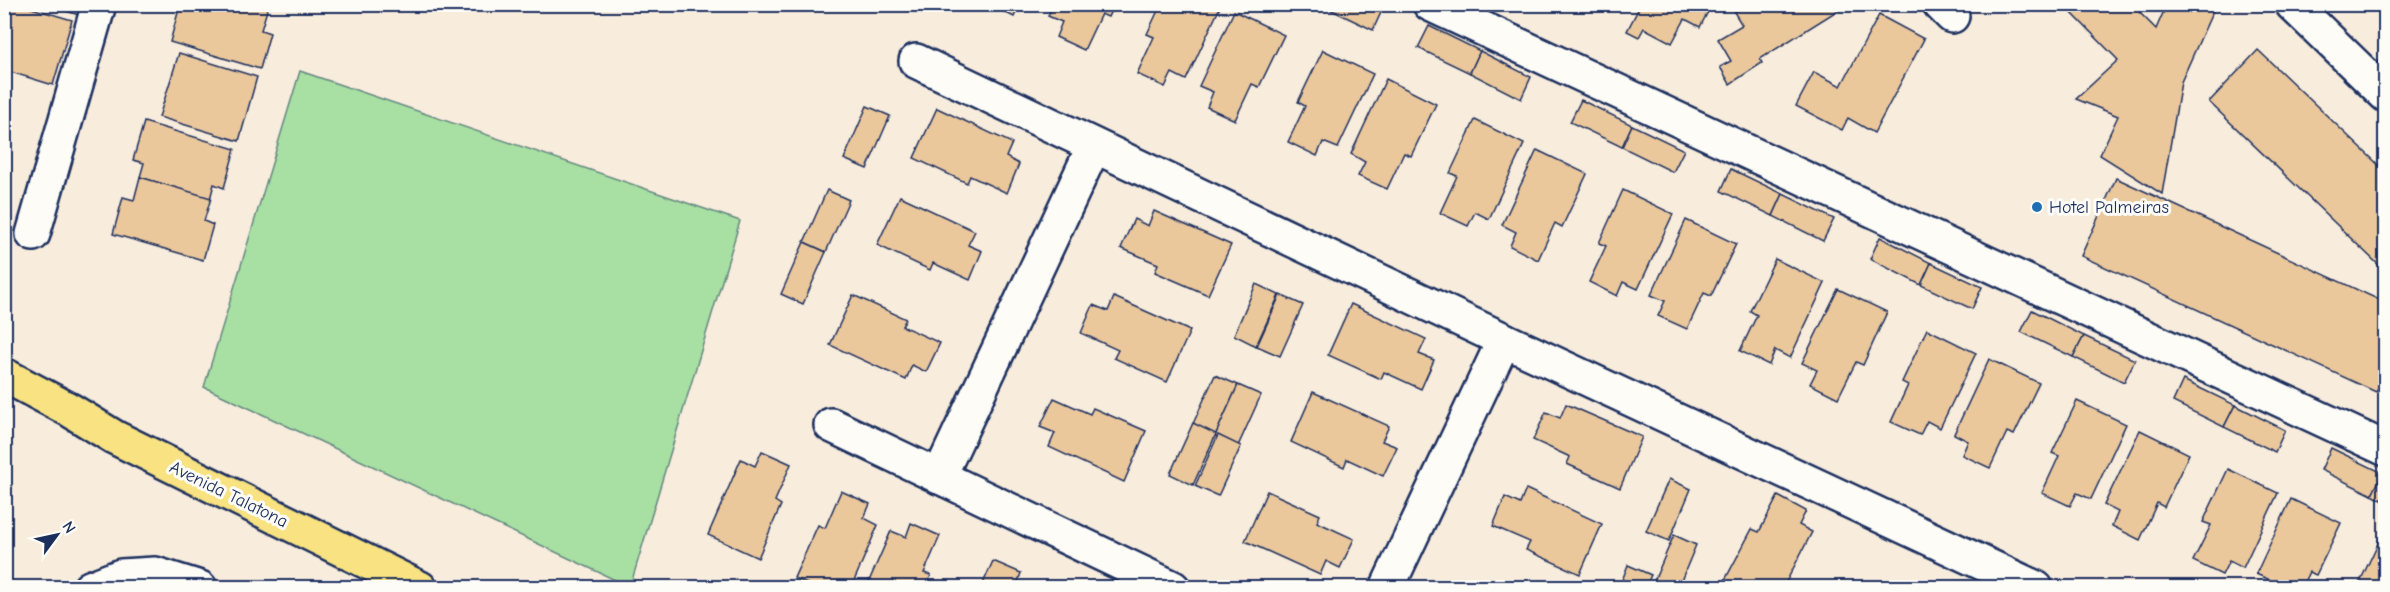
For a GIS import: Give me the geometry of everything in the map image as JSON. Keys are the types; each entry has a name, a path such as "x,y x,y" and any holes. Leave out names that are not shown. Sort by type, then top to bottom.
{"main road":[{"path":"4,375 70,410 114,437"},
{"path":"4,402 63,428 114,437"},
{"name":"Avenida Talatona","path":"114,437 344,551"},
{"path":"344,551 395,588"},
{"path":"344,551 420,588"}],"street":[{"path":"33,234 99,4"},
{"path":"1430,4 2385,449"},
{"path":"2292,4 2385,95"},
{"path":"916,61 1504,340 2036,588"},
{"path":"939,477 1094,146"},
{"path":"1387,588 1504,340"},
{"path":"831,425 1173,588"},
{"path":"90,588 121,576 155,574 200,588"}],"green space":[{"path":"300,71 740,221 630,587 204,387"}],"building":[{"path":"4,4 18,4 72,20 53,85 4,70"},
{"path":"44,4 86,4 82,16"},
{"path":"192,4 261,4 268,7 261,30 270,33 260,69 170,42 180,5 191,9"},
{"path":"988,4 1020,4 1014,17"},
{"path":"1053,4 1114,4 1108,17 1101,14 1084,50 1056,37 1062,22 1048,16"},
{"path":"1161,4 1221,5 1186,80 1172,73 1165,87 1137,74 1154,37 1147,34"},
{"path":"1376,4 1383,8 1373,30 1321,5"},
{"path":"1641,4 1712,4 1700,27 1685,19 1672,43 1644,28 1639,37 1627,31"},
{"path":"1747,4 1848,4 1760,59 1762,63 1730,84 1720,67 1731,61 1718,39 1742,25 1734,12"},
{"path":"2072,4 2131,4 2156,29 2167,4 2216,4 2181,82 2162,194 2100,155 2118,116 2076,99 2118,60 2067,8"},
{"path":"1234,11 1284,35 1259,87 1252,84 1235,120 1207,107 1213,92 1199,86"},
{"path":"1879,15 1924,39 1874,133 1848,118 1842,130 1796,106 1814,72 1841,86"},
{"path":"1429,26 1480,51 1470,73 1418,48"},
{"path":"1323,50 1373,74 1338,148 1323,142 1317,156 1288,142 1305,106 1298,102"},
{"path":"2258,50 2386,172 2386,272 2209,102"},
{"path":"1480,51 1531,77 1521,99 1470,73"},
{"path":"179,53 257,77 239,141 159,117"},
{"path":"1386,79 1436,104 1411,156 1404,153 1387,189 1358,176 1365,162 1351,154"},
{"path":"1581,100 1632,125 1622,147 1570,122"},
{"path":"867,106 890,116 867,169 844,159"},
{"path":"937,108 1012,143 1006,157 1019,164 1007,193 970,176 967,183 914,158"},
{"path":"1475,120 1524,144 1489,219 1475,212 1468,226 1440,213 1457,176 1450,173"},
{"path":"144,122 235,149 224,188 214,184 210,199 140,177 144,163 133,160"},
{"path":"1632,125 1684,150 1673,172 1622,147"},
{"path":"1537,150 1587,174 1562,227 1555,223 1538,260 1510,246 1516,232 1502,225"},
{"path":"1731,169 1783,194 1773,216 1721,191"},
{"path":"140,177 211,198 204,221 213,225 203,260 113,234 123,197 134,200"},
{"path":"2116,178 2386,303 2386,370 2376,392 2081,256"},
{"path":"827,190 849,200 826,252 804,242"},
{"path":"1623,190 1673,214 1638,289 1623,282 1617,296 1589,282 1606,246 1599,243"},
{"path":"1783,194 1834,219 1823,241 1773,216"},
{"path":"900,196 975,231 968,245 982,251 970,280 933,263 930,270 877,245"},
{"path":"1154,211 1231,245 1208,295 1155,272 1158,264 1121,248 1134,219 1148,226"},
{"path":"1686,220 1736,244 1711,296 1704,293 1687,329 1658,316 1665,301 1651,295"},
{"path":"1880,237 1931,263 1921,285 1870,259"},
{"path":"804,242 826,252 803,304 781,294"},
{"path":"1775,259 1825,283 1790,358 1775,350 1769,365 1740,351 1757,315 1750,311"},
{"path":"1931,263 1982,287 1972,309 1921,285"},
{"path":"1256,284 1279,295 1256,346 1234,335"},
{"path":"1838,289 1887,312 1863,365 1856,362 1838,398 1810,384 1817,370 1802,363"},
{"path":"853,295 906,319 902,326 940,343 926,372 912,365 906,380 830,345"},
{"path":"1280,295 1303,305 1280,356 1257,346"},
{"path":"1114,297 1190,331 1167,382 1114,358 1118,350 1081,333 1093,305 1108,311"},
{"path":"1351,304 1426,339 1419,354 1434,360 1421,389 1384,372 1381,379 1328,355"},
{"path":"2032,310 2084,336 2073,357 2021,332"},
{"path":"1927,329 1976,353 1940,428 1927,421 1920,435 1891,422 1908,385 1902,382"},
{"path":"2084,336 2135,360 2124,382 2073,357"},
{"path":"1989,359 2039,383 2014,435 2007,432 1990,468 1962,455 1968,441 1954,434"},
{"path":"1215,375 1238,385 1215,436 1192,426"},
{"path":"2183,380 2235,405 2224,427 2173,402"},
{"path":"1238,385 1261,395 1238,446 1215,436"},
{"path":"1313,392 1389,426 1382,441 1397,447 1383,476 1347,459 1344,467 1291,442"},
{"path":"1054,398 1090,414 1093,408 1146,431 1124,482 1049,447 1055,433 1040,427"},
{"path":"2077,401 2126,424 2091,499 2077,493 2070,506 2042,493 2059,456 2052,453"},
{"path":"1566,404 1642,437 1620,488 1567,464 1570,457 1533,440 1546,412 1560,418"},
{"path":"2235,405 2285,430 2275,452 2224,427"},
{"path":"1193,423 1216,434 1193,485 1170,474"},
{"path":"2140,430 2189,454 2164,507 2157,503 2140,540 2112,526 2118,512 2104,505"},
{"path":"1218,435 1241,446 1218,496 1195,486"},
{"path":"2331,448 2383,473 2372,495 2321,470"},
{"path":"762,451 791,464 775,501 781,505 758,558 708,535 741,459 755,466"},
{"path":"2228,469 2278,493 2243,568 2229,561 2222,575 2193,561 2211,525 2203,522"},
{"path":"2383,473 2386,474 2386,502 2372,495"},
{"path":"1669,479 1691,489 1669,541 1646,531"},
{"path":"1526,489 1602,524 1580,574 1526,550 1530,542 1493,526 1505,497 1520,504"},
{"path":"841,491 870,504 864,518 878,525 851,588 816,588 794,578 818,525 825,528"},
{"path":"1267,491 1320,515 1317,522 1354,539 1340,568 1326,561 1320,575 1245,541"},
{"path":"1778,496 1806,511 1799,525 1812,532 1783,588 1740,588 1725,580 1752,529 1759,532"},
{"path":"2291,499 2341,523 2316,575 2309,572 2301,588 2267,588 2270,580 2256,574"},
{"path":"911,523 940,536 924,573 931,575 926,588 866,588 891,531 906,537"},
{"path":"1674,535 1696,545 1678,588 1651,588"},
{"path":"2380,539 2386,542 2386,588 2357,588"},
{"path":"993,561 1021,573 1016,588 981,588"},
{"path":"1628,565 1651,575 1645,588 1619,588"}],"place":[{"name":"Hotel Palmeiras","path":"2037,207"}]}
